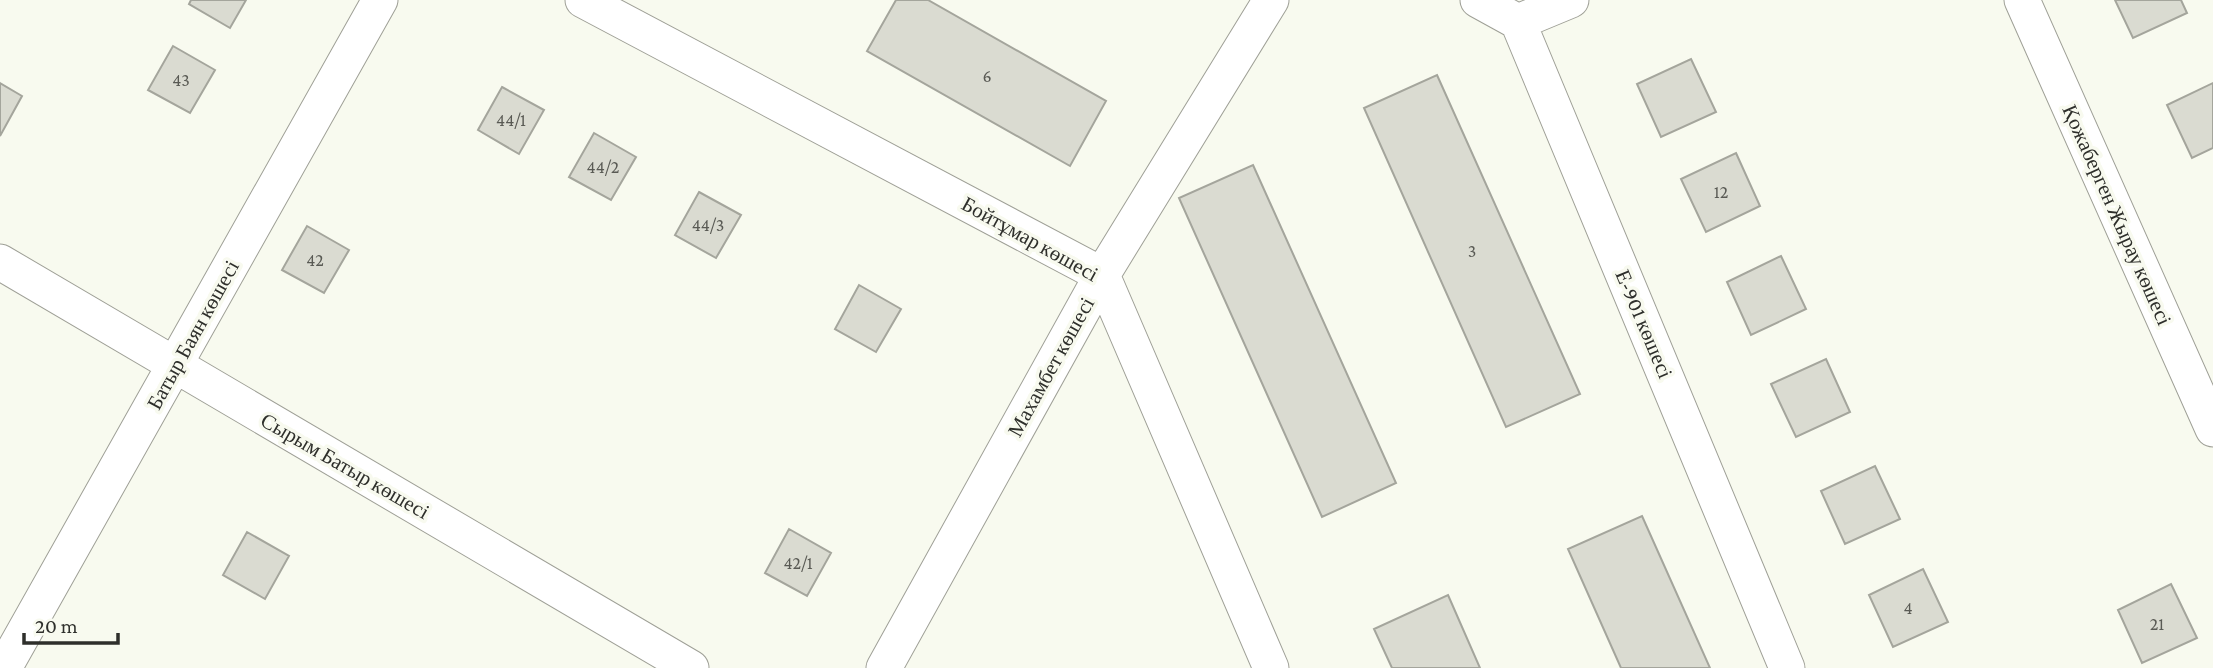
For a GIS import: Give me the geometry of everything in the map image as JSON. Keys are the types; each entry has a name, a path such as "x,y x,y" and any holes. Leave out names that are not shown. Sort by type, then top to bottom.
{"street":[{"name":"Батыр Баян көшесі","path":"4,668 380,0"},
{"name":"Бойтұмар көшесі","path":"583,0 1102,275 1271,668"},
{"name":"Махамбет көшесі","path":"884,668 1102,275 1271,0"},
{"path":"1478,0 1517,22 1571,0"},
{"name":"Қожаберген Жырау көшесі","path":"2022,0 2213,429"},
{"name":"Е-901 көшесі","path":"1517,22 1787,668"},
{"name":"Сырым Батыр көшесі","path":"0,262 175,368 691,668"}],"building":[{"path":"191,0 246,0 230,28 189,4"},
{"path":"896,0 928,0 1106,101 1070,166 867,51"},
{"path":"2115,0 2181,0 2187,13 2133,38"},
{"path":"173,46 215,70 190,113 148,90"},
{"path":"1691,59 1716,112 1661,137 1637,84"},
{"path":"1437,75 1580,394 1506,427 1364,108"},
{"path":"0,83 22,96 0,136"},
{"path":"2213,83 2213,148 2192,158 2167,105"},
{"path":"502,87 544,110 519,154 478,130"},
{"path":"594,133 636,157 611,200 569,177"},
{"path":"1736,153 1760,206 1706,232 1681,179"},
{"path":"1253,165 1396,483 1322,517 1179,198"},
{"path":"699,192 741,215 716,258 675,235"},
{"path":"307,226 349,250 324,293 282,270"},
{"path":"1781,256 1806,309 1751,335 1727,282"},
{"path":"859,285 901,309 876,352 835,329"},
{"path":"1826,359 1850,412 1796,437 1771,384"},
{"path":"1875,466 1900,519 1845,544 1821,491"},
{"path":"1642,516 1710,668 1621,668 1568,549"},
{"path":"789,529 831,553 807,596 765,573"},
{"path":"247,532 289,556 265,599 223,575"},
{"path":"1923,569 1948,622 1893,647 1869,595"},
{"path":"2171,584 2197,638 2142,663 2118,610"},
{"path":"1448,595 1480,668 1392,668 1374,629"}]}
